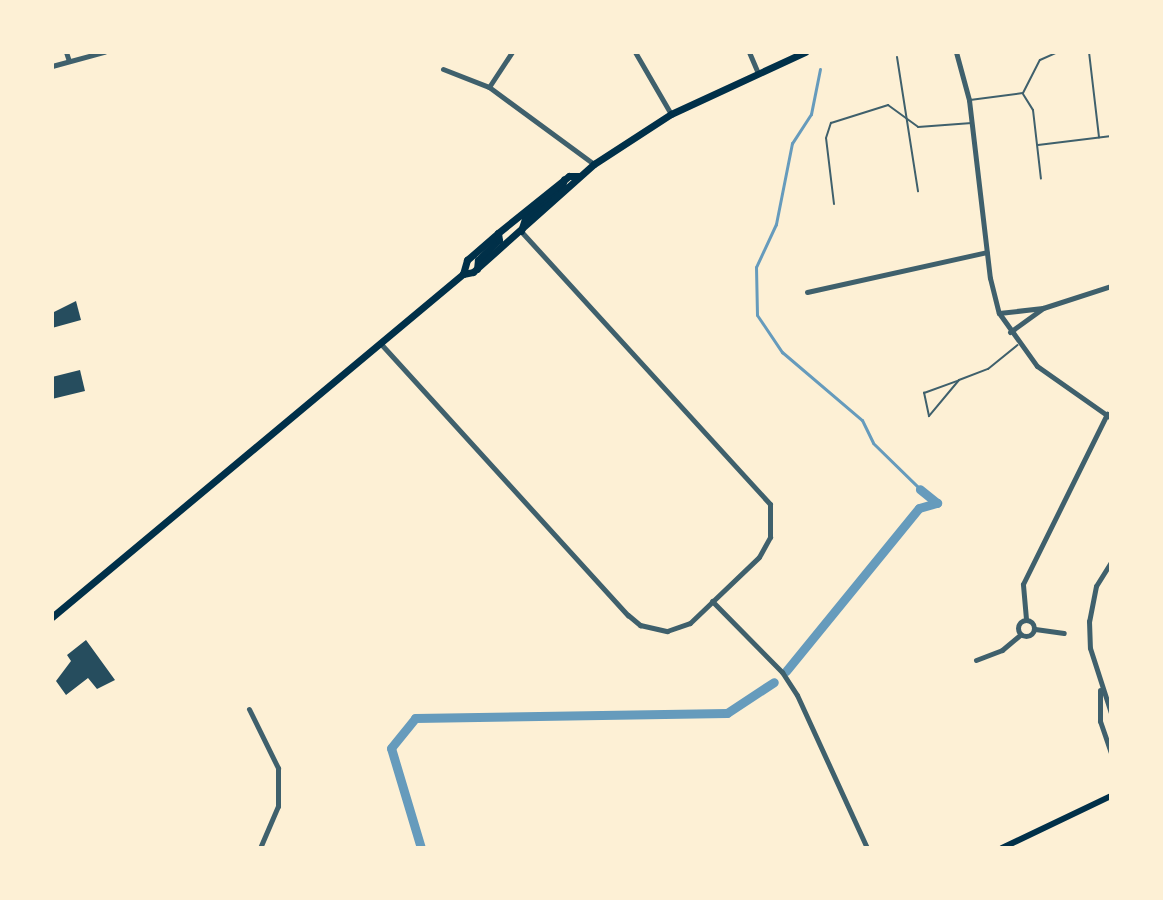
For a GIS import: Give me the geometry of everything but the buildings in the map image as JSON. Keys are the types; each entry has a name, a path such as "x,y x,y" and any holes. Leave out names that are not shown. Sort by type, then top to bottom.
{"main road":[{"path":"463,274 467,260 564,179 579,176 671,114 757,71 805,52"},
{"path":"52,617 463,274 477,269 575,186 579,176"},
{"path":"521,231 525,219 561,190 564,179"},
{"path":"477,269 478,260 499,240 498,233"},
{"path":"1002,848 1111,796"}],"street":[{"path":"66,52 69,61"},
{"path":"52,66 104,52"},
{"path":"489,87 512,52"},
{"path":"635,52 671,114"},
{"path":"749,52 757,71"},
{"path":"956,52 969,100 987,252 999,313 1018,345 1050,377 1109,416 1023,584 1026,619 1035,629 1064,633"},
{"path":"443,69 489,87 594,164"},
{"path":"381,344 640,625 682,628 759,557 770,537 770,504 521,231"},
{"path":"807,292 987,252"},
{"path":"999,313 1043,308 1111,286"},
{"path":"1010,332 1043,308"},
{"path":"1111,562 1096,586 1089,621 1100,689 1100,721 1111,753"},
{"path":"712,601 782,672 797,695 867,848"},
{"path":"1020,635 1020,622 1026,619"},
{"path":"1020,635 1026,638 1035,629"},
{"path":"976,660 1002,650 1020,635"},
{"path":"1100,689 1111,713"},
{"path":"249,709 278,768 278,806 260,848"}],"lane":[{"path":"1023,93 1040,60 1058,52"},
{"path":"1089,52 1099,137"},
{"path":"897,57 911,121 918,191"},
{"path":"969,100 1023,93"},
{"path":"1023,93 1033,110 1041,179"},
{"path":"834,204 826,138 831,123 888,105 911,121 928,128 972,123"},
{"path":"1037,146 1111,136"},
{"path":"959,380 929,416 924,393 988,369 1018,345"}],"waterway":[{"path":"820,69 811,114 792,143 776,224 756,267 757,315 782,352 862,420 873,443 920,489"},
{"path":"786,671 919,508 937,503 920,489"},
{"path":"421,848 391,748 415,718 727,713 774,682"}]}
